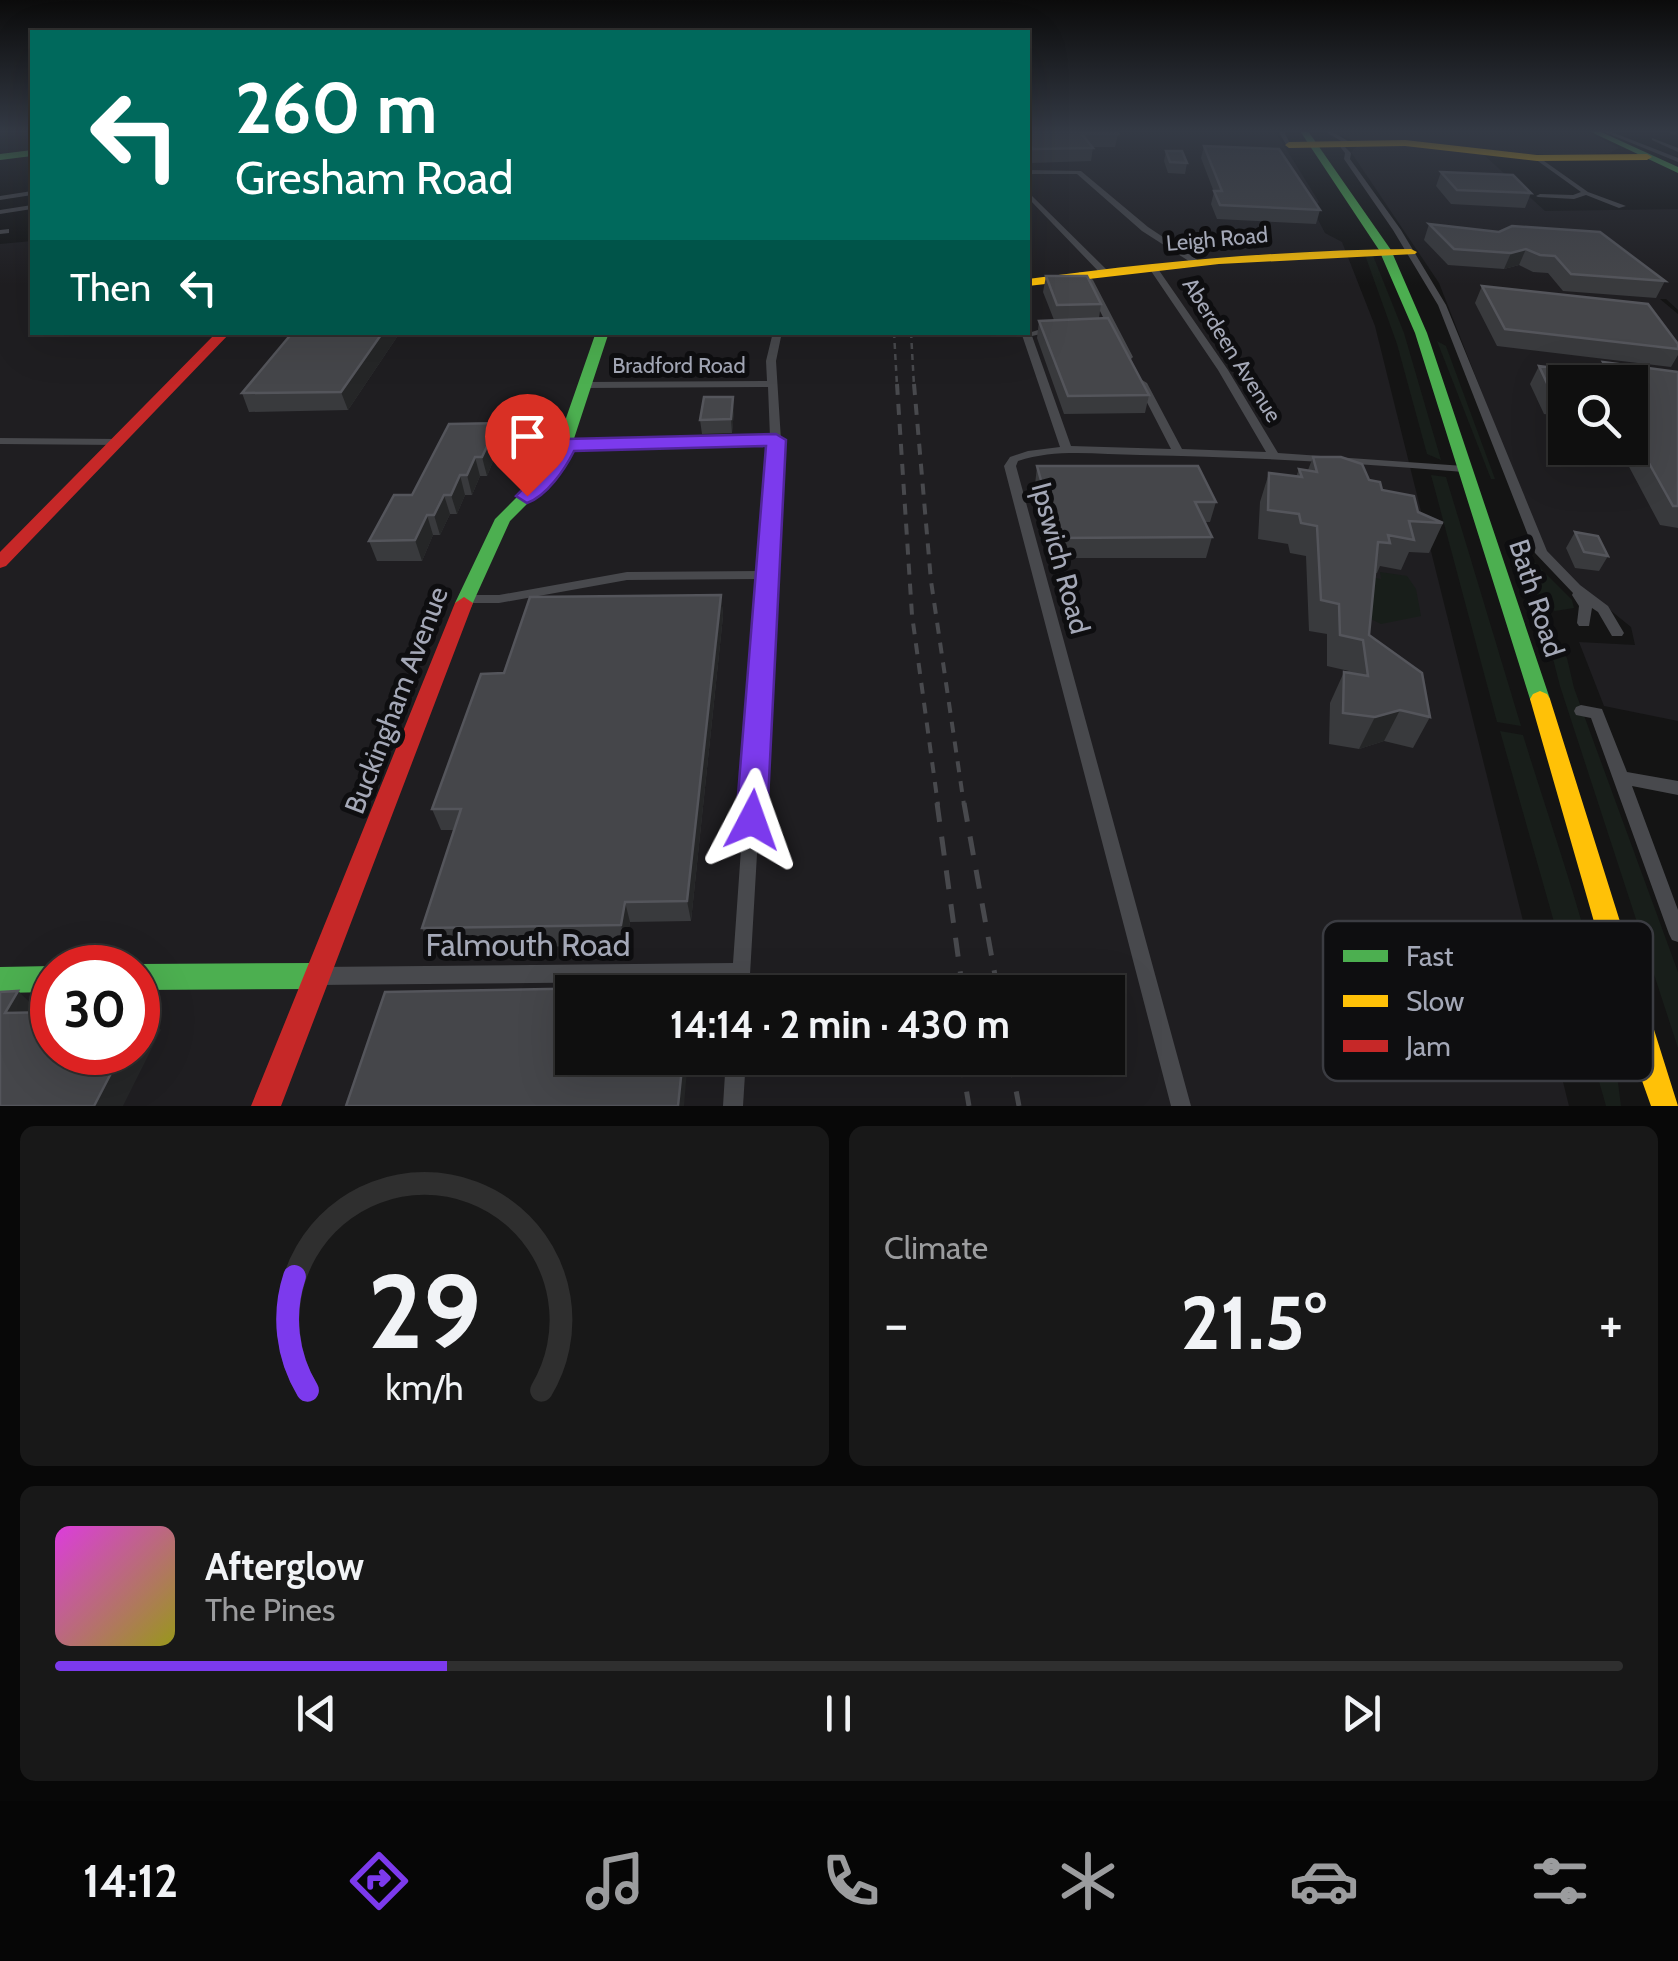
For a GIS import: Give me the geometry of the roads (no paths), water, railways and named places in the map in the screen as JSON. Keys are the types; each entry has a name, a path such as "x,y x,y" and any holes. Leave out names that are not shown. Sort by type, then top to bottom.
{"street":[{"path":"1092,183 1145,230 1198,263"},
{"name":"Bath Road","path":"1343,183 1385,250 1421,333 1522,634 1607,921"},
{"path":"1369,183 1442,304 1541,553 1575,588 1603,609 1617,633"},
{"path":"1572,183 1622,206"},
{"path":"1540,196 1586,192"},
{"path":"0,198 30,193"},
{"path":"1030,196 1104,272"},
{"path":"0,212 30,207"},
{"name":"Leigh Road","path":"1030,283 1198,263 1385,250 1411,252"},
{"name":"Aberdeen Avenue","path":"1153,268 1223,370 1274,456"},
{"path":"1082,274 1178,452"},
{"path":"1096,328 1114,328"},
{"path":"1030,334 1059,329"},
{"path":"0,562 223,335"},
{"name":"Buckingham Avenue","path":"266,1106 465,599 495,531 556,466 602,335"},
{"path":"740,975 769,576 776,440 771,361 777,335"},
{"path":"1027,335 1067,450"},
{"name":"Bradford Road","path":"585,385 774,384"},
{"path":"566,445 776,440"},
{"path":"0,441 118,442"},
{"name":"Ipswich Road","path":"1181,1106 1010,466 1026,454 1067,450 1274,456 1464,469"},
{"path":"465,599 500,599 627,576 769,576"},
{"path":"1575,588 1586,606 1584,623"},
{"path":"1581,711 1596,713 1678,934"},
{"path":"1622,778 1678,788"},
{"path":"160,977 316,976"},
{"name":"Falmouth Road","path":"316,976 555,979"},
{"path":"0,980 30,979"},
{"name":"Bath Road","path":"1653,1071 1666,1106"},
{"path":"733,1106 735,1075"}],"railway":[{"path":"894,335 897,386"},
{"path":"911,335 914,386"},
{"path":"897,384 912,615 938,805"},
{"path":"914,384 931,581 964,805"},
{"path":"937,803 961,975"},
{"path":"964,803 995,975"},
{"path":"964,1075 969,1106"},
{"path":"1013,1075 1019,1106"}]}
